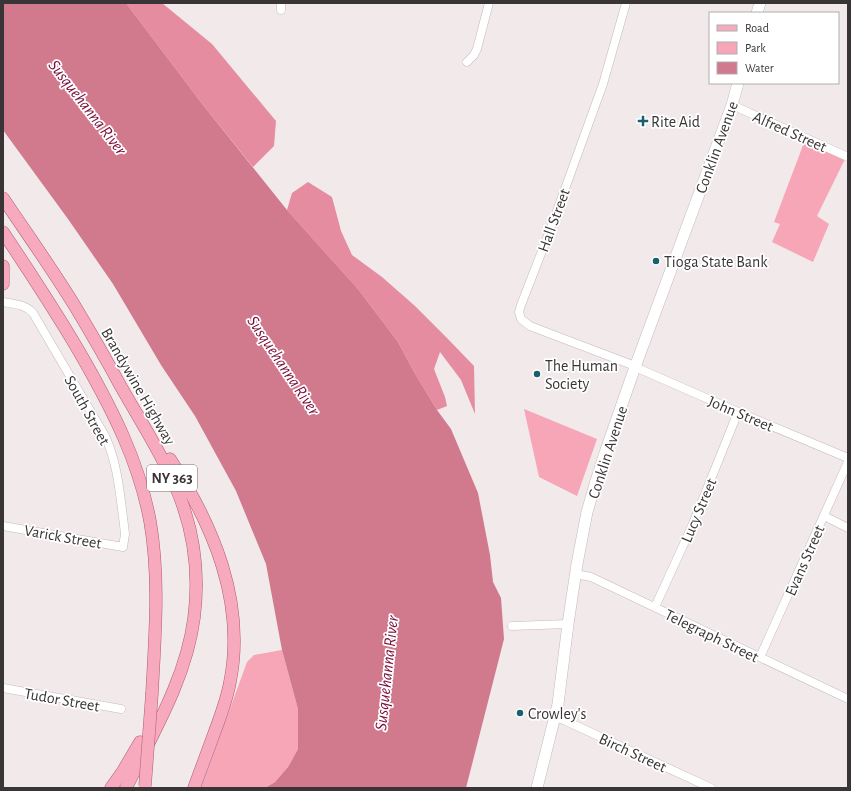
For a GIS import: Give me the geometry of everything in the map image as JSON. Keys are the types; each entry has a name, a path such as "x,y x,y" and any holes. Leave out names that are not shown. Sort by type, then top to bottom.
{"main road":[{"name":"Conklin Avenue","path":"537,788 559,698 575,574 587,512 606,450 635,367 732,105 738,84"},
{"name":"Brandywine Highway","path":"3,198 70,298 163,461 174,482 184,509 192,542 196,571 195,606 191,634 182,668 166,708 126,788"},
{"name":"NY 363","path":"3,232 60,320 101,389 125,440 146,504 152,538 156,610 145,787"},
{"path":"3,266 3,284"},
{"path":"103,354 197,503 210,530 218,552 230,595 233,613 234,640 230,682 221,714 194,788"},
{"path":"111,788 132,757 159,707 178,669 191,634"}],"street":[{"path":"468,62 477,49 489,3"},
{"name":"Hall Street","path":"626,3 603,84 519,312 521,319 530,326 635,367"},
{"name":"Alfred Street","path":"732,105 848,157"},
{"name":"South Street","path":"3,302 23,306 33,313 105,436 112,453 117,479 125,529 123,547"},
{"name":"John Street","path":"635,367 848,458"},
{"name":"Lucy Street","path":"655,607 692,526 738,412"},
{"name":"Evans Street","path":"760,657 848,462"},
{"path":"824,516 848,528"},
{"name":"Varick Street","path":"3,526 123,547"},
{"name":"Telegraph Street","path":"575,574 591,577 848,699"},
{"path":"512,626 568,624"},
{"name":"Tudor Street","path":"3,688 121,709"},
{"name":"Birch Street","path":"555,717 711,788"}],"green space":[{"path":"805,140 845,159 817,216 829,224 813,262 772,242 780,224 774,222"},
{"path":"524,409 597,439 577,496 539,477"},
{"path":"282,650 298,709 298,749 288,767 275,782 265,788 201,788 247,662 254,655"}],"shaded area":[{"path":"126,3 162,3 212,44 276,121 274,146 253,167 203,105"},
{"path":"308,182 332,197 341,231 352,255 382,277 415,306 474,366 475,414 461,380 440,352 434,369 447,406 437,410 398,342 358,289 287,210 292,193"}],"water":[{"name":"Susquehanna River","path":"3,3 126,3 203,105 287,210 358,289 398,342 437,410 451,429 478,493 490,555 493,582 501,598 504,639 466,788 265,788 275,782 288,767 298,749 298,709 282,650 266,564 236,491 195,416 161,365 113,284 3,130"}],"place":[{"name":"Rite Aid","path":"643,121"},
{"name":"Tioga State Bank","path":"656,261"},
{"name":"The Human Society","path":"537,374"},
{"name":"Crowley's","path":"520,713"}]}
